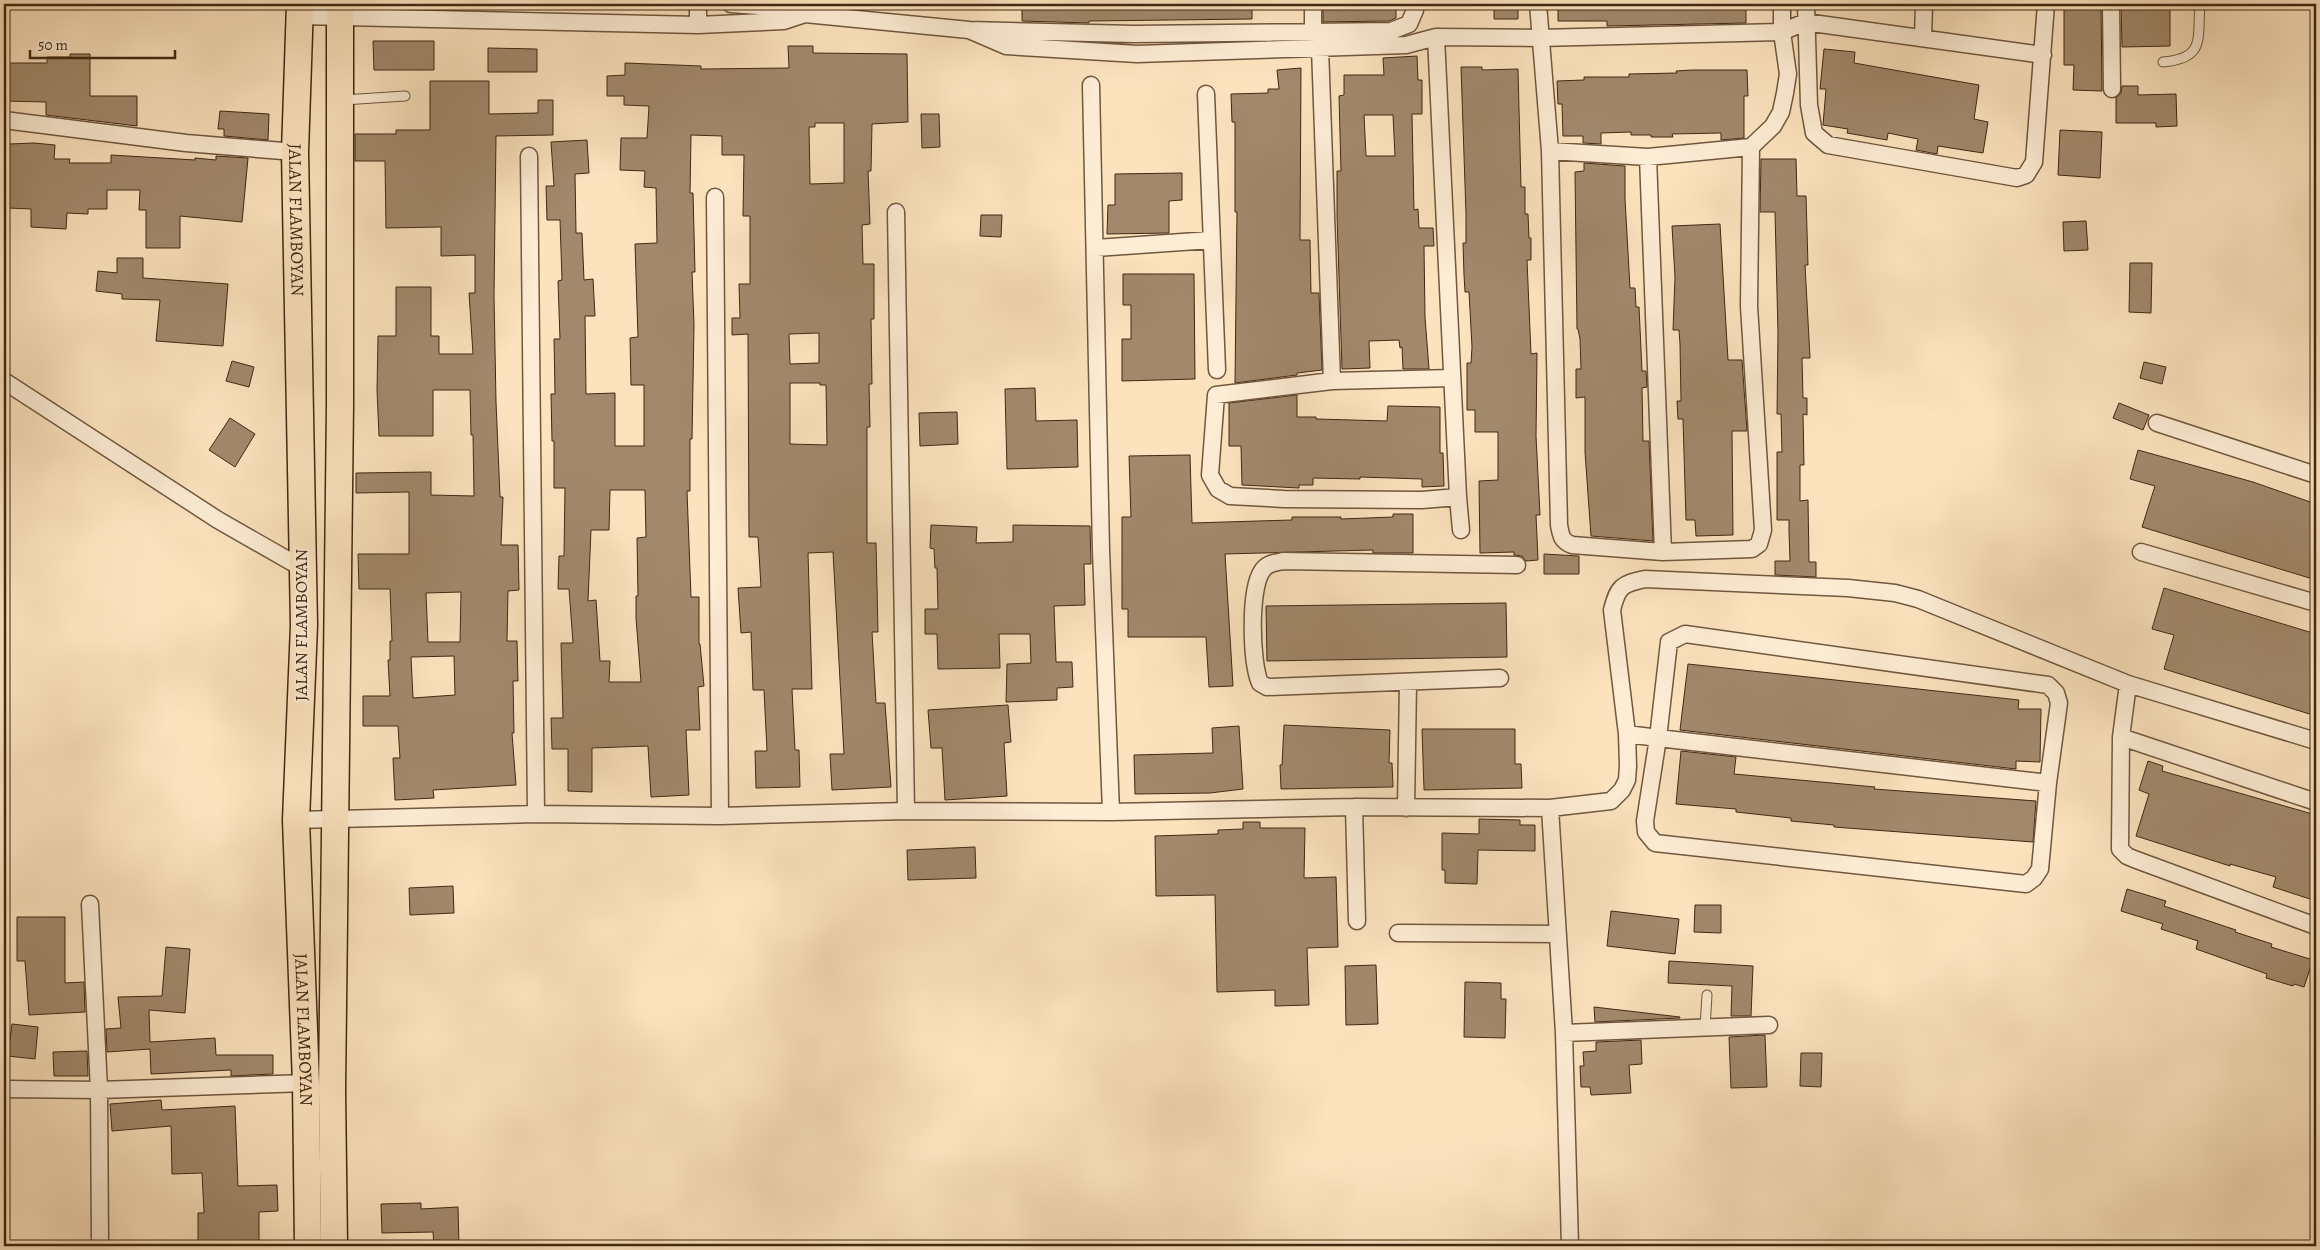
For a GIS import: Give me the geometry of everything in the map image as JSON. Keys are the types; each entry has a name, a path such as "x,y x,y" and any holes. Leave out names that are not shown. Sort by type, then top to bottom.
{"main road":[{"name":"JALAN FLAMBOYAN","path":"300,10 295,152 304,625 296,820 306,1083 308,1246"},
{"name":"JALAN FLAMBOYAN","path":"334,1246 332,1091 338,624 340,10"},
{"path":"304,625 338,624"}],"street":[{"path":"698,4 698,25"},
{"path":"731,4 805,9 969,30 1134,34 1391,31 1409,24 1415,10 1415,4"},
{"path":"1312,32 1313,4"},
{"path":"1538,4 1539,38 1550,151 1561,538 1572,546 1664,552 1752,549 1758,544 1763,530 1749,306 1751,146"},
{"path":"1550,151 1648,157 1751,146 1773,126 1781,112 1788,74 1782,32 1782,4"},
{"path":"1806,4 1805,22 1814,133 1828,145 2017,178 2026,175 2034,162 2046,4"},
{"path":"1923,38 1924,4"},
{"path":"2111,4 2112,90"},
{"path":"300,10 340,10 698,25 784,22 805,9"},
{"path":"969,30 1006,46 1136,54 1406,45 1436,37 1539,38 1782,32 1805,22 2043,55"},
{"path":"1134,34 1136,54"},
{"path":"1436,37 1461,530"},
{"path":"1320,48 1332,381"},
{"path":"1091,84 1101,550 1111,812"},
{"path":"1206,94 1217,370"},
{"path":"4,120 186,143 295,152"},
{"path":"529,156 536,814"},
{"path":"1648,157 1664,552"},
{"path":"715,197 720,816"},
{"path":"896,212 906,811"},
{"path":"1096,248 1211,240"},
{"path":"1452,378 1332,381 1216,395 1210,475 1218,489 1230,496 1284,499 1422,500 1458,497"},
{"path":"4,381 218,520 302,568"},
{"path":"2157,423 2316,475"},
{"path":"2140,552 2316,603"},
{"path":"1500,678 1267,687 1260,682 1255,660 1255,592 1262,571 1269,564 1283,562 1517,565"},
{"path":"296,820 536,814 720,816 906,811 1111,812 1354,807 1550,808 1611,801 1617,797 1627,780 1627,734 1612,610 1617,591 1628,583 1645,579 1820,586 1895,593 1918,599 2128,684 2316,741"},
{"path":"1685,634 2048,685 2056,693 2059,703 2048,783 2040,869 2034,878 2026,884 1655,843 1646,832 1644,821 1658,738 1669,642 1685,634"},
{"path":"1406,808 1408,683"},
{"path":"2128,684 2121,737 2120,849 2127,856 2313,925"},
{"path":"1627,734 2048,783"},
{"path":"2121,737 2316,802"},
{"path":"1354,807 1357,921"},
{"path":"1550,808 1564,1033 1570,1246"},
{"path":"90,904 99,1090 100,1246"},
{"path":"1398,933 1558,934"},
{"path":"1564,1033 1768,1025"},
{"path":"4,1089 99,1090 306,1083"}],"lane":[{"path":"2163,62 2181,60 2195,51 2198,43 2200,4"},
{"path":"340,100 405,96"},
{"path":"1705,1027 1707,994"}],"building":[{"path":"1022,4 1252,4 1252,19 1089,21 1089,23 1022,21"},
{"path":"1323,4 1396,4 1396,18 1389,21 1323,22"},
{"path":"1494,4 1518,4 1518,19 1494,19"},
{"path":"1558,4 1746,4 1746,23 1607,26 1607,21 1558,21"},
{"path":"2064,4 2101,4 2102,91 2073,90 2074,65 2064,65"},
{"path":"2121,4 2170,4 2170,46 2122,47"},
{"path":"373,41 434,41 434,70 374,70"},
{"path":"788,46 813,46 813,53 907,54 908,122 872,124 871,171 868,171 870,224 862,225 863,264 874,264 874,319 871,319 872,384 869,384 870,427 867,427 867,543 876,543 878,632 872,632 876,703 885,703 891,787 832,790 830,754 844,754 833,552 808,553 812,689 792,689 795,750 799,750 800,787 756,788 755,751 767,751 764,690 753,690 751,632 741,633 738,588 761,587 758,537 749,537 748,334 732,335 732,318 740,318 739,284 750,284 750,216 743,216 744,155 722,155 722,136 691,135 690,193 693,193 695,272 692,272 694,325 692,439 690,439 690,491 687,491 691,597 699,597 699,644 704,686 698,687 700,730 686,730 689,795 651,797 648,746 592,748 592,792 568,791 568,749 552,749 551,718 563,718 561,643 573,643 569,589 558,589 559,556 564,556 565,488 554,488 551,394 555,394 554,339 560,339 558,281 562,280 560,220 547,220 546,186 554,186 551,142 587,140 589,173 575,174 576,233 582,233 584,280 593,279 595,316 585,316 586,394 615,393 615,446 644,446 644,385 631,385 630,338 638,337 635,244 657,243 656,188 644,187 645,171 620,170 621,138 647,138 649,106 624,105 624,96 607,96 607,76 625,75 625,63 701,66 701,69 789,68","holes":["815,123 844,123 844,183 810,184 809,127 815,127","819,333 819,363 790,364 789,334","790,383 820,383 820,385 826,385 827,445 790,444","610,490 645,490 646,537 637,538 638,596 636,596 636,618 641,682 609,682 610,661 600,661 596,600 588,601 591,530 609,530"]},
{"path":"488,48 537,49 537,72 488,72"},
{"path":"1824,49 1855,52 1854,63 1979,85 1974,119 1988,122 1983,153 1938,146 1937,154 1916,150 1918,139 1888,133 1887,140 1847,133 1848,129 1823,125 1826,89 1820,89"},
{"path":"70,54 90,54 90,96 137,96 137,126 46,115 46,102 4,101 4,63 47,63 47,57 70,57"},
{"path":"1417,56 1418,80 1422,80 1422,114 1412,114 1414,210 1418,209 1419,228 1433,228 1434,246 1424,246 1425,317 1429,369 1403,369 1402,347 1400,348 1399,340 1369,341 1370,368 1342,369 1337,215 1337,171 1341,171 1339,96 1344,95 1344,75 1384,75 1383,58","holes":["1364,115 1393,115 1395,156 1366,156"]},
{"path":"1461,67 1482,67 1482,70 1518,69 1521,187 1525,187 1525,214 1528,214 1529,238 1531,238 1531,260 1527,260 1531,354 1537,353 1536,436 1540,515 1536,515 1538,560 1526,561 1522,556 1514,555 1514,552 1480,553 1479,481 1498,480 1498,432 1475,432 1475,410 1467,410 1467,363 1471,363 1472,347 1469,292 1465,292 1464,275 1463,243 1466,243 1466,214"},
{"path":"1301,68 1300,240 1310,240 1311,293 1319,293 1322,370 1235,383 1237,212 1235,212 1235,122 1232,122 1231,94 1268,93 1268,89 1279,89 1277,70"},
{"path":"1747,70 1748,96 1744,96 1744,138 1721,140 1721,133 1672,134 1673,137 1651,137 1651,135 1631,135 1631,132 1601,133 1601,144 1583,143 1583,136 1563,136 1562,104 1558,104 1557,81 1584,80 1584,77 1629,77 1629,74 1677,73 1676,71"},
{"path":"430,81 489,81 489,114 538,113 538,100 553,100 553,135 496,136 494,296 500,497 503,497 501,545 518,545 519,590 508,591 507,641 517,641 518,681 513,681 514,733 512,733 516,785 433,790 434,798 395,800 393,758 400,758 398,726 363,726 363,696 390,696 388,660 390,660 390,641 392,641 390,589 359,589 358,554 409,554 409,492 356,493 356,473 431,472 431,495 474,496 470,390 433,390 433,436 379,436 377,390 378,336 396,336 396,287 431,287 431,336 439,336 439,354 473,354 469,293 475,293 475,255 441,256 441,227 386,228 385,161 355,161 355,134 396,134 396,130 430,130","holes":["461,592 460,642 428,642 426,593","454,656 455,695 413,698 411,657"]},
{"path":"2122,86 2138,86 2138,95 2176,94 2177,126 2156,127 2156,123 2116,123 2116,98 2121,93"},
{"path":"220,111 269,114 268,140 224,136 224,129 218,129"},
{"path":"921,114 939,114 940,147 922,148"},
{"path":"2060,130 2102,132 2100,178 2058,175"},
{"path":"34,143 55,145 54,159 70,159 69,163 111,163 111,155 195,160 195,158 216,160 216,156 248,158 242,222 180,216 180,248 146,248 146,210 139,210 140,190 107,190 107,209 88,209 88,214 67,213 66,229 31,227 31,209 8,208 9,144"},
{"path":"1761,159 1796,159 1797,196 1806,196 1808,265 1805,265 1810,358 1802,358 1803,398 1807,398 1807,415 1803,414 1804,465 1800,465 1800,501 1808,500 1809,562 1816,562 1816,577 1775,575 1775,561 1790,561 1789,520 1777,520 1777,452 1782,452 1781,414 1777,414 1778,333 1775,212 1760,212"},
{"path":"1584,163 1625,166 1630,288 1635,288 1636,307 1639,307 1642,371 1646,371 1647,387 1642,388 1643,441 1649,441 1653,541 1591,536 1585,452 1585,397 1576,398 1576,369 1581,369 1580,339 1577,329 1575,172 1584,171"},
{"path":"1182,173 1182,200 1169,201 1169,233 1107,234 1108,205 1115,205 1115,174"},
{"path":"981,215 1002,215 1001,237 980,236"},
{"path":"2086,221 2088,250 2064,251 2063,222"},
{"path":"1720,224 1728,360 1742,360 1747,431 1732,431 1733,535 1696,536 1695,520 1686,520 1683,419 1678,419 1677,401 1681,401 1680,344 1679,330 1673,330 1675,277 1672,226"},
{"path":"117,258 143,258 143,278 228,284 223,346 156,341 160,300 122,299 122,294 96,291 98,271 117,273"},
{"path":"2130,263 2152,263 2151,313 2129,312"},
{"path":"1123,274 1194,274 1195,379 1122,381 1122,339 1131,339 1131,305 1123,305"},
{"path":"232,361 254,367 249,387 226,381"},
{"path":"2144,362 2166,367 2162,384 2140,378"},
{"path":"1035,388 1036,421 1077,420 1078,467 1007,469 1005,389"},
{"path":"1297,395 1297,417 1316,417 1316,419 1387,421 1388,406 1440,407 1440,453 1443,453 1444,486 1422,487 1422,479 1360,477 1360,479 1313,478 1313,485 1299,485 1299,488 1242,485 1241,446 1229,446 1229,403"},
{"path":"2119,403 2149,415 2143,430 2113,418"},
{"path":"957,412 958,444 920,446 919,413"},
{"path":"230,418 255,434 235,467 209,450"},
{"path":"2138,450 2253,482 2316,504 2316,580 2142,527 2155,486 2130,479"},
{"path":"1190,455 1192,523 1292,520 1292,517 1341,517 1341,519 1393,517 1393,514 1413,514 1413,553 1373,553 1373,550 1225,554 1233,686 1209,687 1206,637 1128,637 1128,609 1122,609 1122,517 1131,517 1129,456"},
{"path":"931,525 977,527 976,543 1013,542 1013,525 1090,526 1091,564 1084,564 1085,605 1054,606 1056,662 1072,662 1073,687 1057,688 1057,700 1006,702 1007,664 1031,663 1030,634 999,634 1000,668 938,669 937,634 925,634 925,609 938,609 937,568 935,568 934,549 930,548"},
{"path":"1544,554 1579,556 1579,574 1544,574"},
{"path":"2164,588 2316,634 2316,716 2164,669 2174,635 2152,629"},
{"path":"1506,603 1507,657 1267,661 1266,606"},
{"path":"1688,664 2019,700 2018,709 2041,709 2040,762 2016,761 2016,769 1680,730"},
{"path":"1008,705 1011,742 1004,743 1007,796 945,800 942,748 931,748 928,710"},
{"path":"1284,725 1390,730 1389,763 1392,763 1393,787 1281,789 1280,765 1282,765"},
{"path":"1239,726 1243,789 1210,793 1135,794 1134,755 1213,753 1212,728"},
{"path":"1422,729 1515,729 1515,764 1521,764 1522,788 1424,790"},
{"path":"1681,751 1736,757 1734,774 1875,787 1874,789 2036,801 2033,842 1834,827 1834,825 1791,821 1791,818 1736,812 1736,809 1676,804"},
{"path":"2148,761 2163,766 2162,771 2316,815 2316,901 2273,887 2276,877 2230,864 2230,866 2136,836 2149,794 2139,790"},
{"path":"1479,819 1520,820 1520,825 1535,825 1535,851 1478,850 1477,884 1445,883 1445,870 1442,870 1442,833 1479,834"},
{"path":"1243,822 1260,822 1260,828 1305,828 1304,878 1336,877 1338,947 1307,948 1309,1005 1275,1006 1275,990 1217,992 1215,895 1156,896 1155,836 1218,834 1218,830 1243,829"},
{"path":"975,847 976,878 908,880 907,850"},
{"path":"453,886 454,913 410,915 409,888"},
{"path":"2127,889 2166,901 2164,906 2236,930 2235,932 2272,944 2271,947 2313,960 2304,987 2294,984 2293,986 2266,978 2267,974 2196,949 2198,941 2161,929 2163,924 2121,911"},
{"path":"1695,905 1721,905 1721,933 1694,932"},
{"path":"1611,911 1679,919 1675,954 1607,946"},
{"path":"17,917 65,917 65,983 84,982 85,1012 29,1015 25,961 17,961"},
{"path":"166,947 190,949 185,1013 149,1010 150,1042 215,1038 216,1055 273,1055 273,1074 231,1076 231,1070 151,1074 150,1049 107,1052 106,1029 121,1028 118,997 162,996"},
{"path":"1669,961 1753,966 1751,1016 1731,1016 1732,986 1668,983"},
{"path":"1376,965 1378,1024 1346,1025 1345,966"},
{"path":"1465,982 1501,983 1501,999 1506,999 1505,1038 1464,1037"},
{"path":"1594,1007 1680,1017 1680,1018 1595,1022"},
{"path":"12,1024 38,1027 35,1059 8,1056"},
{"path":"1765,1035 1767,1087 1731,1088 1729,1037"},
{"path":"1641,1040 1642,1064 1629,1065 1631,1093 1591,1095 1590,1087 1581,1087 1580,1066 1584,1066 1583,1052 1596,1051 1596,1042"},
{"path":"87,1051 88,1076 54,1076 53,1052"},
{"path":"1801,1053 1822,1053 1821,1087 1800,1086"},
{"path":"161,1100 162,1110 235,1106 238,1186 277,1185 278,1211 259,1212 259,1243 198,1243 198,1213 204,1213 202,1173 172,1174 171,1126 112,1131 110,1104"},
{"path":"421,1203 421,1209 458,1207 459,1246 434,1246 433,1232 382,1233 381,1204"}]}
